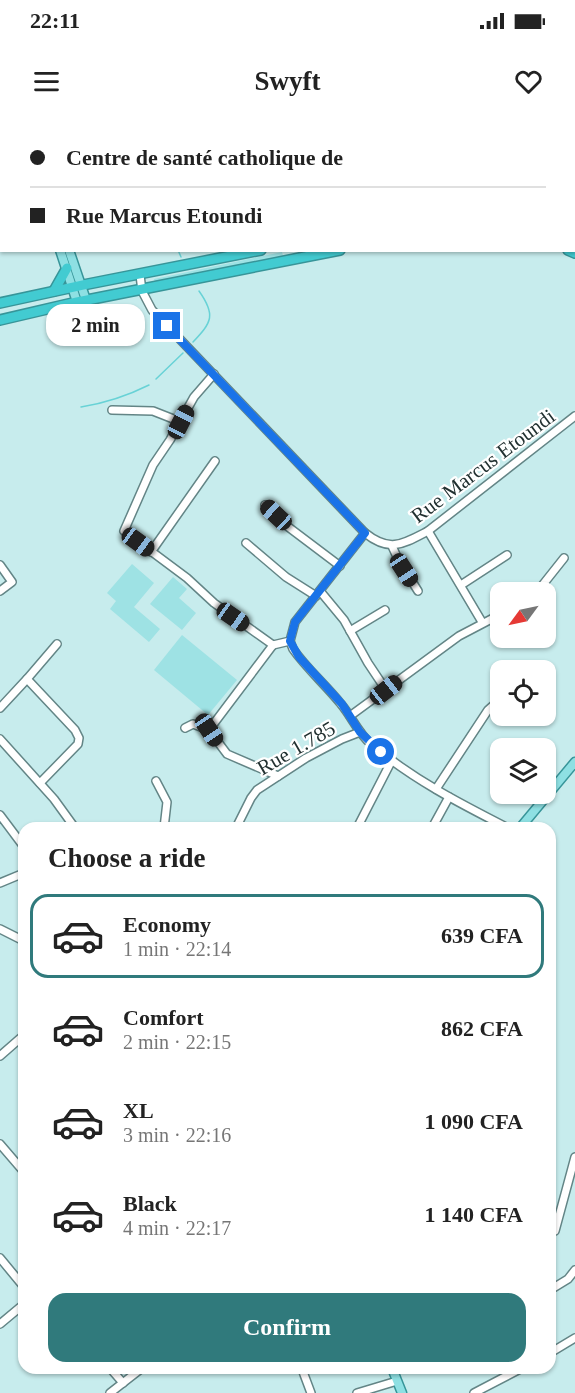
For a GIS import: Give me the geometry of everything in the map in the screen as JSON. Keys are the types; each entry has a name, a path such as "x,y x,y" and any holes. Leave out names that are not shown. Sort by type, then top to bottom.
{"highway":[{"path":"0,303 79,285 251,252"},
{"path":"0,320 82,301 142,291 330,252"},
{"path":"54,291 67,268"}],"main road":[{"path":"61,252 67,268 79,285"},
{"path":"70,252 82,301"},
{"path":"525,822 575,762"},
{"path":"395,1374 402,1389"}],"street":[{"path":"140,275 142,291 152,310 365,533 379,543 392,546 398,560 418,591"},
{"path":"214,374 194,397 153,465 124,531 187,578 214,603 273,645"},
{"path":"112,410 153,411 181,422"},
{"name":"Rue Marcus Etoundi","path":"392,546 407,543 428,531 575,416"},
{"path":"152,552 215,461"},
{"path":"265,505 287,526 340,566"},
{"path":"428,531 482,622"},
{"path":"365,533 295,622 290,641 299,657 350,716 360,732 392,760 436,789 497,822"},
{"path":"246,543 286,576 318,594 344,620 386,690"},
{"path":"461,585 507,555"},
{"path":"545,582 564,558"},
{"path":"0,565 12,582 0,591"},
{"path":"350,631 385,610"},
{"path":"350,716 435,652 490,619"},
{"path":"209,730 273,645 290,641"},
{"path":"0,708 57,644"},
{"path":"27,679 75,730 79,738 78,744 40,783"},
{"path":"436,789 490,708"},
{"path":"185,728 193,724 209,730 226,754 278,776"},
{"name":"Rue 1.785","path":"239,822 254,793 325,748 360,732"},
{"path":"0,739 72,822"},
{"path":"360,822 392,760"},
{"path":"156,781 167,802 165,822"},
{"path":"435,822 449,796"},
{"path":"0,815 18,839"},
{"path":"0,883 18,876"},
{"path":"0,929 18,938"},
{"path":"0,1056 18,1040"},
{"path":"0,1144 3,1153 18,1167"},
{"path":"556,1227 575,1157"},
{"path":"0,1258 18,1280"},
{"path":"556,1286 568,1279 575,1270"},
{"path":"0,1324 18,1309"},
{"path":"556,1349 575,1338"},
{"path":"115,1374 123,1383"},
{"path":"110,1393 134,1374"},
{"path":"304,1374 311,1393"},
{"path":"474,1393 510,1374"},
{"path":"357,1393 402,1389"}],"shaded area":[{"path":"282,252 283,256 155,282 154,279"},
{"path":"132,564 154,583 134,607 160,629 149,642 110,609 116,601 107,593"},
{"path":"173,577 187,589 179,598 196,613 182,630 150,604"},
{"path":"182,635 237,680 208,715 154,670"}],"waterway":[{"path":"179,252 181,257"},
{"path":"193,342 210,318 208,306 199,291"},
{"path":"156,379 183,353"},
{"path":"81,407 116,399 149,385"}],"route":[{"path":"167,326 365,533 295,622 290,641 299,657 342,704 360,732 381,752"}]}
